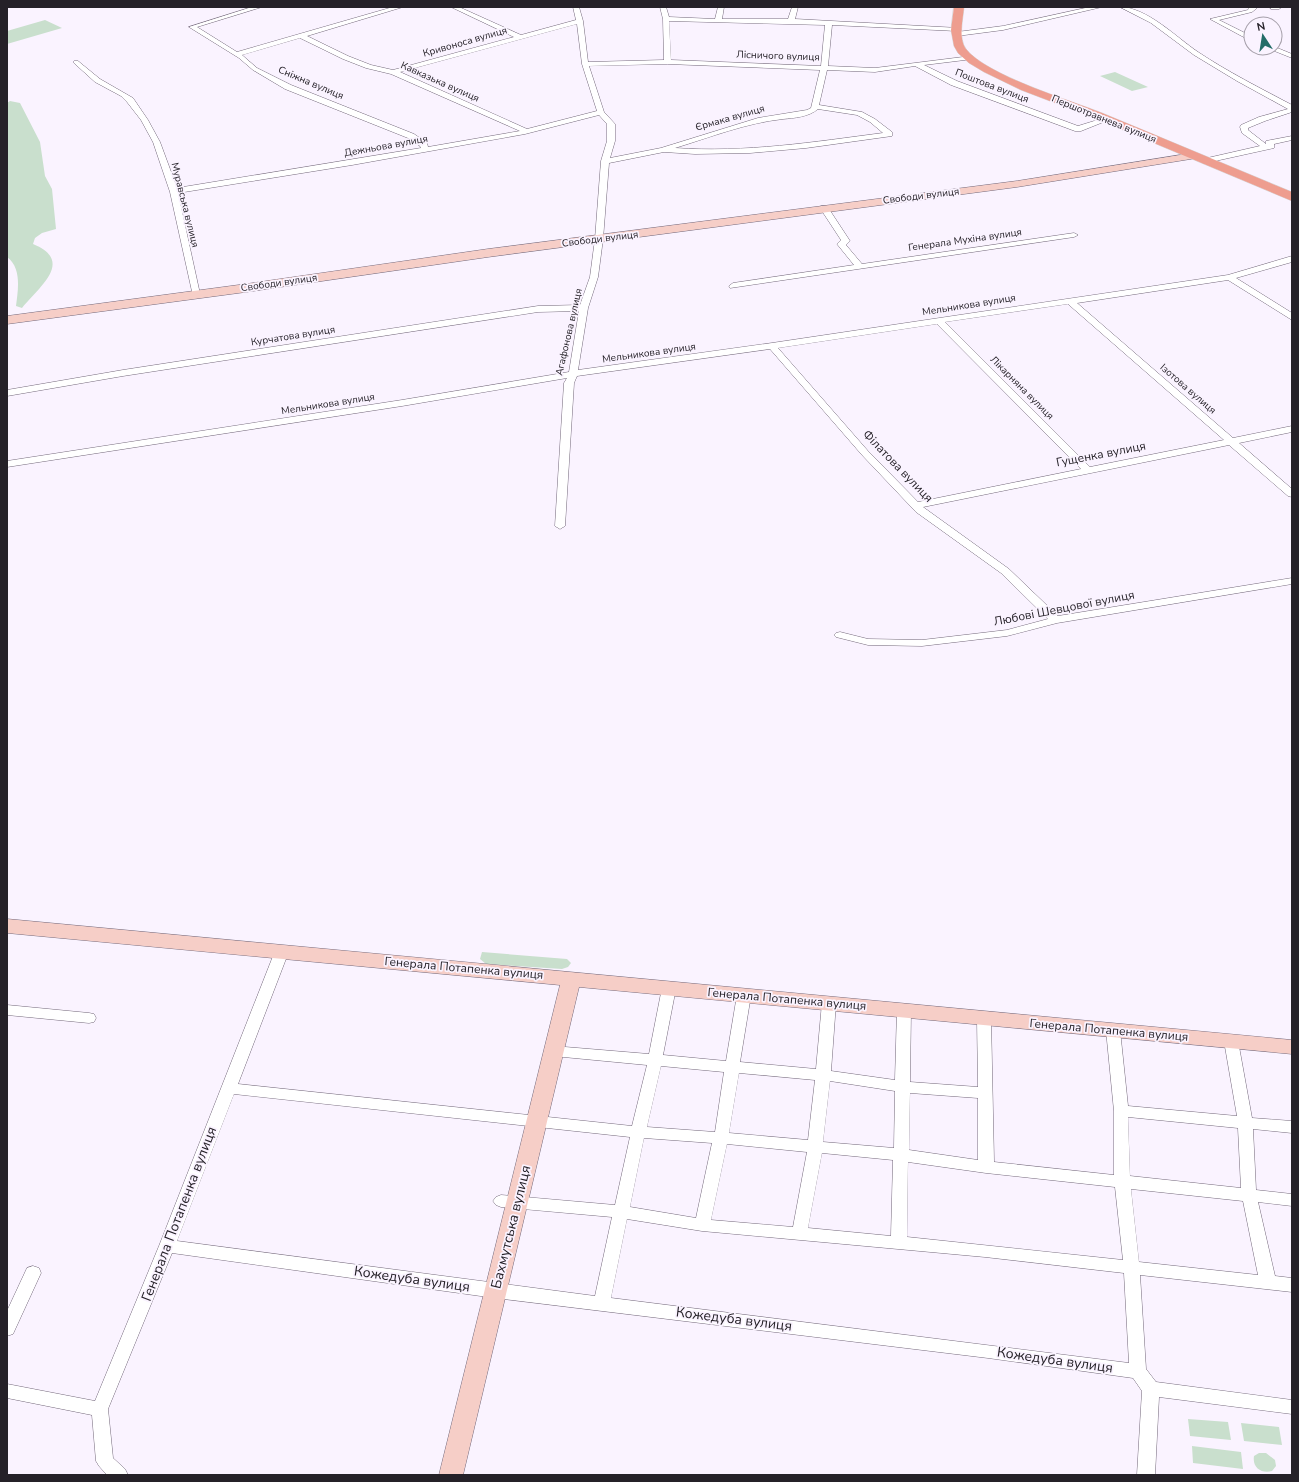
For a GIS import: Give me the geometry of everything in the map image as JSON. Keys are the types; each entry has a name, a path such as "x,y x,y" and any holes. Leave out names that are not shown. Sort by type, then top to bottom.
{"main road":[{"name":"Першотравнева вулиця","path":"959,7 957,42 962,51 1006,79 1107,119 1292,197"}],"street":[{"name":"Сніжна вулиця","path":"259,7 192,27 236,54 255,69 288,87 411,136 424,145 425,149"},
{"path":"236,54 400,7"},
{"name":"Кривоноса вулиця","path":"454,7 520,37"},
{"name":"Агафонова вулиця","path":"560,526 569,383 573,374 584,308 594,277 599,239 605,161 611,141 611,124 601,112 584,64 580,22 576,7"},
{"path":"663,7 666,19 668,62"},
{"path":"718,21 722,7"},
{"path":"791,21 795,7"},
{"path":"666,19 791,21 957,32 1003,28 1099,7"},
{"path":"1123,7 1153,22 1196,54 1239,80 1292,108 1292,110 1262,119 1244,127 1245,131 1265,147"},
{"path":"1243,35 1213,19 1250,11 1254,8 1252,7"},
{"name":"Кривоноса вулиця","path":"393,72 580,22"},
{"path":"815,106 824,68 829,23"},
{"name":"Кавказька вулиця","path":"302,36 330,52 380,70 393,72 523,129 525,132"},
{"name":"Лісничого вулиця","path":"584,64 604,63 642,65 668,62 875,70 971,58"},
{"name":"Муравська вулиця","path":"76,62 102,84 124,94 135,107 151,131 160,151 173,191 196,294"},
{"name":"Поштова вулиця","path":"916,64 954,83 1078,129 1107,119"},
{"name":"Єрмака вулиця","path":"605,161 662,150 773,116 805,114 811,111 815,106 825,110 846,111 862,115 869,118 889,134 770,148 687,152 662,150"},
{"name":"Дежньова вулиця","path":"173,191 525,132 601,112"},
{"path":"1206,161 1271,146 1269,143 1292,138"},
{"name":"Свободи вулиця","path":"7,320 488,253 1017,184 1193,156"},
{"path":"824,208 846,241 841,244 859,266"},
{"name":"Генерала Мухіна вулиця","path":"733,286 1074,235"},
{"name":"Мельникова вулиця","path":"7,464 371,408 573,374 772,346 1229,277 1292,259"},
{"path":"1229,277 1292,317"},
{"name":"Ізотова вулиця","path":"1070,301 1292,494"},
{"name":"Курчатова вулиця","path":"7,393 131,372 538,309 584,308"},
{"name":"Лікарняна вулиця","path":"939,321 1088,470"},
{"name":"Філатова вулиця","path":"772,346 865,453 920,510 1005,571 1056,620"},
{"name":"Гущенка вулиця","path":"916,505 1292,429"},
{"name":"Любові Шевцової вулиця","path":"840,635 868,642 922,643 1007,633 1056,620 1292,581"},
{"name":"Генерала Потапенка вулиця","path":"7,926 1292,1047"},
{"name":"Генерала Потапенка вулиця","path":"119,1475 105,1461 100,1409 167,1246 282,951"},
{"name":"Бахмутська вулиця","path":"451,1475 495,1290 509,1201 538,1120 571,978"},
{"path":"602,1303 638,1132 655,1061 669,988"},
{"path":"702,1225 721,1138 744,996"},
{"path":"798,1235 815,1148 824,1075 829,1003"},
{"path":"7,1010 89,1018"},
{"path":"899,1244 904,1010"},
{"path":"984,1018 986,1167"},
{"path":"1113,1030 1121,1111 1122,1181 1132,1268 1138,1371 1151,1389 1146,1475"},
{"path":"1231,1042 1245,1121 1249,1195 1268,1282"},
{"path":"553,1051 824,1075 902,1087 985,1093"},
{"path":"228,1088 538,1120 638,1132 721,1138 901,1155 986,1167 1292,1200"},
{"path":"1121,1111 1245,1121 1292,1127"},
{"path":"509,1201 622,1212 702,1225 985,1251 1292,1285"},
{"name":"Кожедуба вулиця","path":"167,1246 495,1290 988,1350 1138,1371"},
{"path":"7,1329 33,1273"},
{"path":"1151,1389 1292,1407"},
{"path":"7,1391 100,1409"}],"green space":[{"path":"45,20 62,28 7,44 7,31"},
{"path":"1115,72 1148,87 1132,91 1100,76"},
{"path":"10,101 20,103 40,142 45,176 52,189 56,229 42,233 35,238 33,244 45,251 51,258 52,266 50,274 44,283 22,308 16,306 18,286 17,273 12,262 7,257 7,103"},
{"path":"482,952 567,959 571,963 568,967 562,969 486,964 480,959"},
{"path":"1188,1419 1228,1422 1231,1440 1190,1436"},
{"path":"1241,1423 1279,1427 1282,1445 1244,1441"},
{"path":"1192,1446 1241,1452 1243,1469 1193,1463"},
{"path":"1259,1453 1266,1453 1275,1460 1276,1466 1272,1471 1261,1471 1256,1467 1254,1456"}]}
